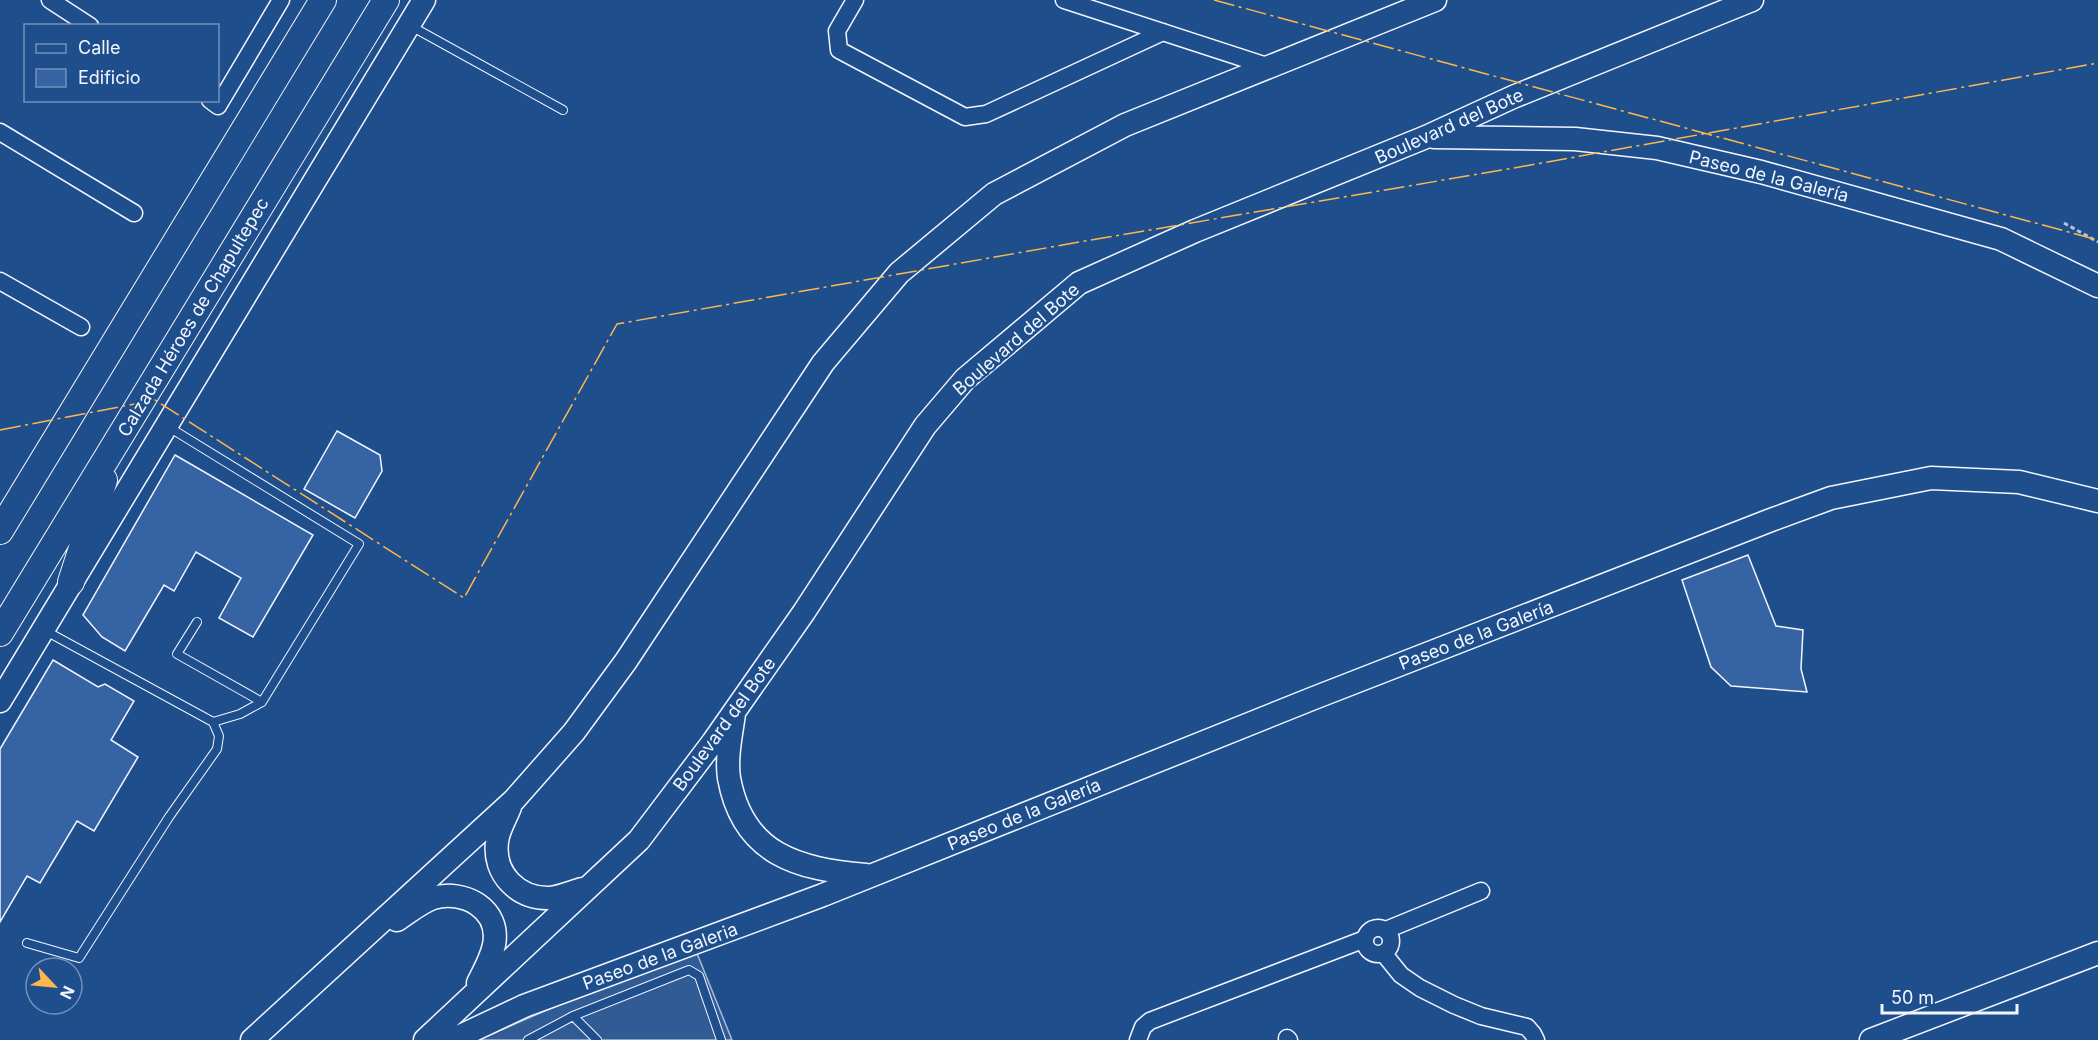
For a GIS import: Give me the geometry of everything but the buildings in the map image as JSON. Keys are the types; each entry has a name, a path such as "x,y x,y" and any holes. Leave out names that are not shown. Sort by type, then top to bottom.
{"main road":[{"path":"0,531 323,0"},
{"name":"Calzada Héroes de Chapultepec","path":"0,633 387,0"},
{"path":"72,582 117,440"}],"street":[{"path":"50,0 87,24"},
{"path":"219,95 281,0"},
{"path":"0,701 424,0"},
{"path":"855,0 837,31 839,50 965,117 986,114 1163,32"},
{"path":"1064,0 1270,67"},
{"name":"Boulevard del Bote","path":"425,1040 585,888 639,840 804,612 925,426 965,379 1079,283 1195,231 1426,137 1513,97 1752,0"},
{"path":"252,1040 514,800 574,732 626,661 823,363 899,273 994,194 1125,125 1424,2"},
{"path":"0,132 134,213"},
{"name":"Paseo de la Galería","path":"1426,137 1575,139 1657,148 1761,172 2001,239 2098,286"},
{"path":"0,281 81,327"},
{"name":"Paseo de la Galería","path":"870,876 1314,698 1831,498 1930,478 2019,482 2098,501"},
{"path":"735,710 729,753 729,778 739,812 753,835 779,855 801,865 826,872 870,876"},
{"path":"514,800 497,842 497,860 507,881 517,889 532,895 551,898 585,888"},
{"name":"Paseo de la Galeria","path":"452,1040 524,1006 870,876"},
{"path":"1386,930 1481,891"},
{"path":"352,947 432,898 453,896 471,900 491,918 495,943 489,962 471,996"},
{"path":"1373,929 1386,930 1391,936 1392,943 1389,949 1384,954 1377,955 1370,952 1366,947 1365,939 1368,933 1373,929"},
{"path":"1138,1040 1143,1027 1150,1021 1365,939"},
{"path":"1871,1040 2098,953"},
{"path":"1384,954 1401,975 1420,988 1481,1016 1527,1027 1536,1040"}],"lane":[{"path":"409,25 563,110"},
{"path":"166,426 359,544 262,702 240,714 213,722"},
{"path":"197,622 177,654 262,702"},
{"path":"27,943 79,958 169,817 217,749 219,736 213,722 43,629"},
{"path":"528,1040 573,1016 689,970 699,976 718,1038"},
{"path":"573,1016 597,1040"}],"path":[{"path":"2064,223 2098,242"}],"shaded area":[{"path":"694,946 732,1040 478,1040"}],"power":[{"path":"1214,0 2098,240"},
{"path":"0,430 155,400 464,598 617,324 1514,168 2098,63"}]}
